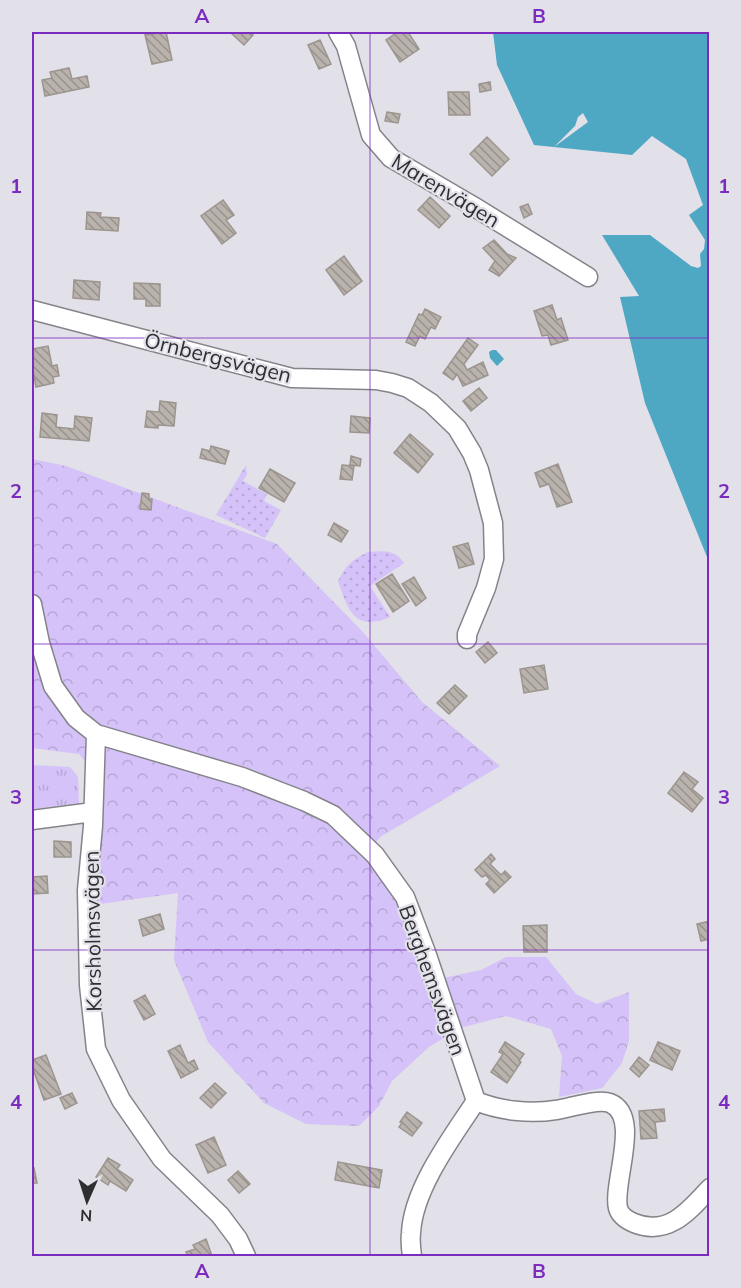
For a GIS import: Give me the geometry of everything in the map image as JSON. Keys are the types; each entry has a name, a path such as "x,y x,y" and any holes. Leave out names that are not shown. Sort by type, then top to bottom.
{"street":[{"name":"Marenvägen","path":"338,32 346,46 371,135 391,158 588,277"},
{"name":"Örnbergsvägen","path":"32,309 292,378 376,380 392,383 408,388 431,403 457,428 472,453 479,470 493,524 494,559 467,639"},
{"name":"Berghemsvägen","path":"32,604 40,644 53,686 76,718 96,734 242,777 304,801 333,815 375,855 405,897 476,1101"},
{"name":"Korsholmsvägen","path":"96,734 87,890 89,985 96,1049 121,1101 162,1159 220,1215 238,1239 246,1257"},
{"path":"32,820 93,812"},
{"path":"412,1257 411,1232 417,1205 437,1160 476,1101 488,1106 521,1111 556,1110 603,1101 616,1107 623,1120 625,1137 618,1208 625,1218 636,1223 655,1228 673,1223 682,1217 710,1188"}],"green space":[{"path":"32,459 66,466 277,544 362,631 422,702 500,766 380,837 365,858 397,897 416,954 429,981 481,970 506,957 546,957 576,994 597,1004 629,992 629,1041 622,1063 602,1088 559,1097 562,1056 551,1029 506,1016 460,1028 429,1047 392,1081 379,1106 359,1126 306,1124 264,1103 208,1042 174,960 178,893 93,905 94,875 105,785 79,754 32,748"},
{"path":"246,465 247,474 243,481 267,494 264,501 281,510 265,538 216,515"},
{"path":"368,552 393,553 404,563 370,586 390,617 368,622 354,616 345,601 338,581 350,564"},
{"path":"32,765 70,767 78,777 79,803 32,809"}],"water":[{"path":"493,32 709,32 709,562 645,403 620,297 639,296 602,235 650,235 691,266 698,268 701,266 700,254 704,249 705,240 689,215 703,205 686,159 652,136 632,155 534,145 497,65"},
{"path":"496,350 504,359 497,366 490,358 489,352"}],"pier":[{"path":"583,113 588,122 554,147 575,126 578,117"}],"building":[{"path":"166,32 172,60 152,64 145,35"},
{"path":"230,32 250,32 253,35 244,45"},
{"path":"398,32 408,32 419,49 400,62 386,40"},
{"path":"320,40 331,64 319,69 308,45"},
{"path":"69,68 72,79 87,76 89,87 45,96 42,80 52,78 50,72"},
{"path":"490,82 491,90 480,92 479,84"},
{"path":"448,92 469,92 470,115 449,115"},
{"path":"387,112 400,114 398,123 385,121"},
{"path":"487,137 509,159 492,176 470,154"},
{"path":"430,197 450,216 439,228 418,210"},
{"path":"223,200 234,215 226,220 236,233 222,244 201,216"},
{"path":"528,204 532,214 524,218 520,207"},
{"path":"87,212 101,213 100,217 119,218 118,231 86,229"},
{"path":"494,240 507,254 516,258 499,276 489,270 495,261 483,248"},
{"path":"344,256 362,281 344,295 326,270"},
{"path":"74,280 100,282 99,300 73,298"},
{"path":"134,283 160,284 160,306 146,306 146,299 134,299"},
{"path":"552,305 557,320 561,318 568,340 551,345 548,335 542,336 534,311"},
{"path":"425,309 441,317 435,329 431,327 425,339 420,336 415,346 406,342 419,314 422,315"},
{"path":"468,338 478,345 464,364 467,370 483,362 488,375 463,386 457,374 453,380 443,373"},
{"path":"48,346 52,366 57,365 59,376 53,377 54,383 36,387 32,349"},
{"path":"479,388 487,398 471,411 463,401"},
{"path":"160,401 176,403 174,426 145,427 147,411 159,412"},
{"path":"42,413 57,415 56,427 74,429 75,416 92,418 89,441 40,437"},
{"path":"351,416 370,418 369,433 350,432"},
{"path":"410,434 433,454 418,473 394,453"},
{"path":"211,446 229,451 225,464 200,458 202,449 210,451"},
{"path":"351,456 361,459 360,466 350,465"},
{"path":"558,464 572,502 557,507 549,484 540,487 535,473"},
{"path":"342,465 354,466 352,480 340,479"},
{"path":"270,469 295,483 284,502 259,488"},
{"path":"142,493 149,494 149,499 152,499 151,510 140,509"},
{"path":"334,523 348,531 341,542 328,535"},
{"path":"468,543 474,564 459,568 453,547"},
{"path":"392,574 409,601 393,612 376,584"},
{"path":"414,577 426,598 416,606 402,584"},
{"path":"488,642 497,653 485,663 476,652"},
{"path":"544,665 548,689 524,693 520,669"},
{"path":"455,685 467,696 449,714 437,703"},
{"path":"684,772 698,782 692,789 703,798 692,812 668,793"},
{"path":"54,841 71,842 71,857 54,857"},
{"path":"491,854 495,859 490,864 501,875 505,871 511,877 494,893 486,884 490,880 486,875 482,877 475,870"},
{"path":"47,876 48,893 32,894 32,877"},
{"path":"160,914 164,929 143,936 139,920"},
{"path":"710,921 710,939 701,941 697,924"},
{"path":"547,925 547,952 524,952 523,926"},
{"path":"145,995 155,1014 144,1020 134,1001"},
{"path":"505,1042 524,1054 507,1083 491,1072 503,1054 499,1052"},
{"path":"658,1042 680,1051 672,1070 650,1060"},
{"path":"180,1045 188,1063 194,1060 198,1069 181,1078 168,1051"},
{"path":"46,1055 61,1094 44,1100 32,1060"},
{"path":"639,1057 649,1065 639,1077 630,1069"},
{"path":"215,1083 226,1093 211,1108 200,1098"},
{"path":"72,1093 77,1103 65,1109 60,1098"},
{"path":"664,1109 665,1121 655,1122 657,1138 641,1139 639,1111"},
{"path":"407,1112 422,1123 412,1136 399,1127"},
{"path":"214,1137 226,1165 208,1173 196,1145"},
{"path":"108,1158 120,1165 117,1169 133,1180 126,1191 110,1181 108,1185 96,1177"},
{"path":"338,1162 382,1170 379,1188 335,1180"},
{"path":"34,1168 37,1183 32,1183 32,1169"},
{"path":"238,1171 250,1184 239,1193 228,1180"},
{"path":"206,1239 212,1256 188,1256 186,1252 195,1249 193,1245"}]}
